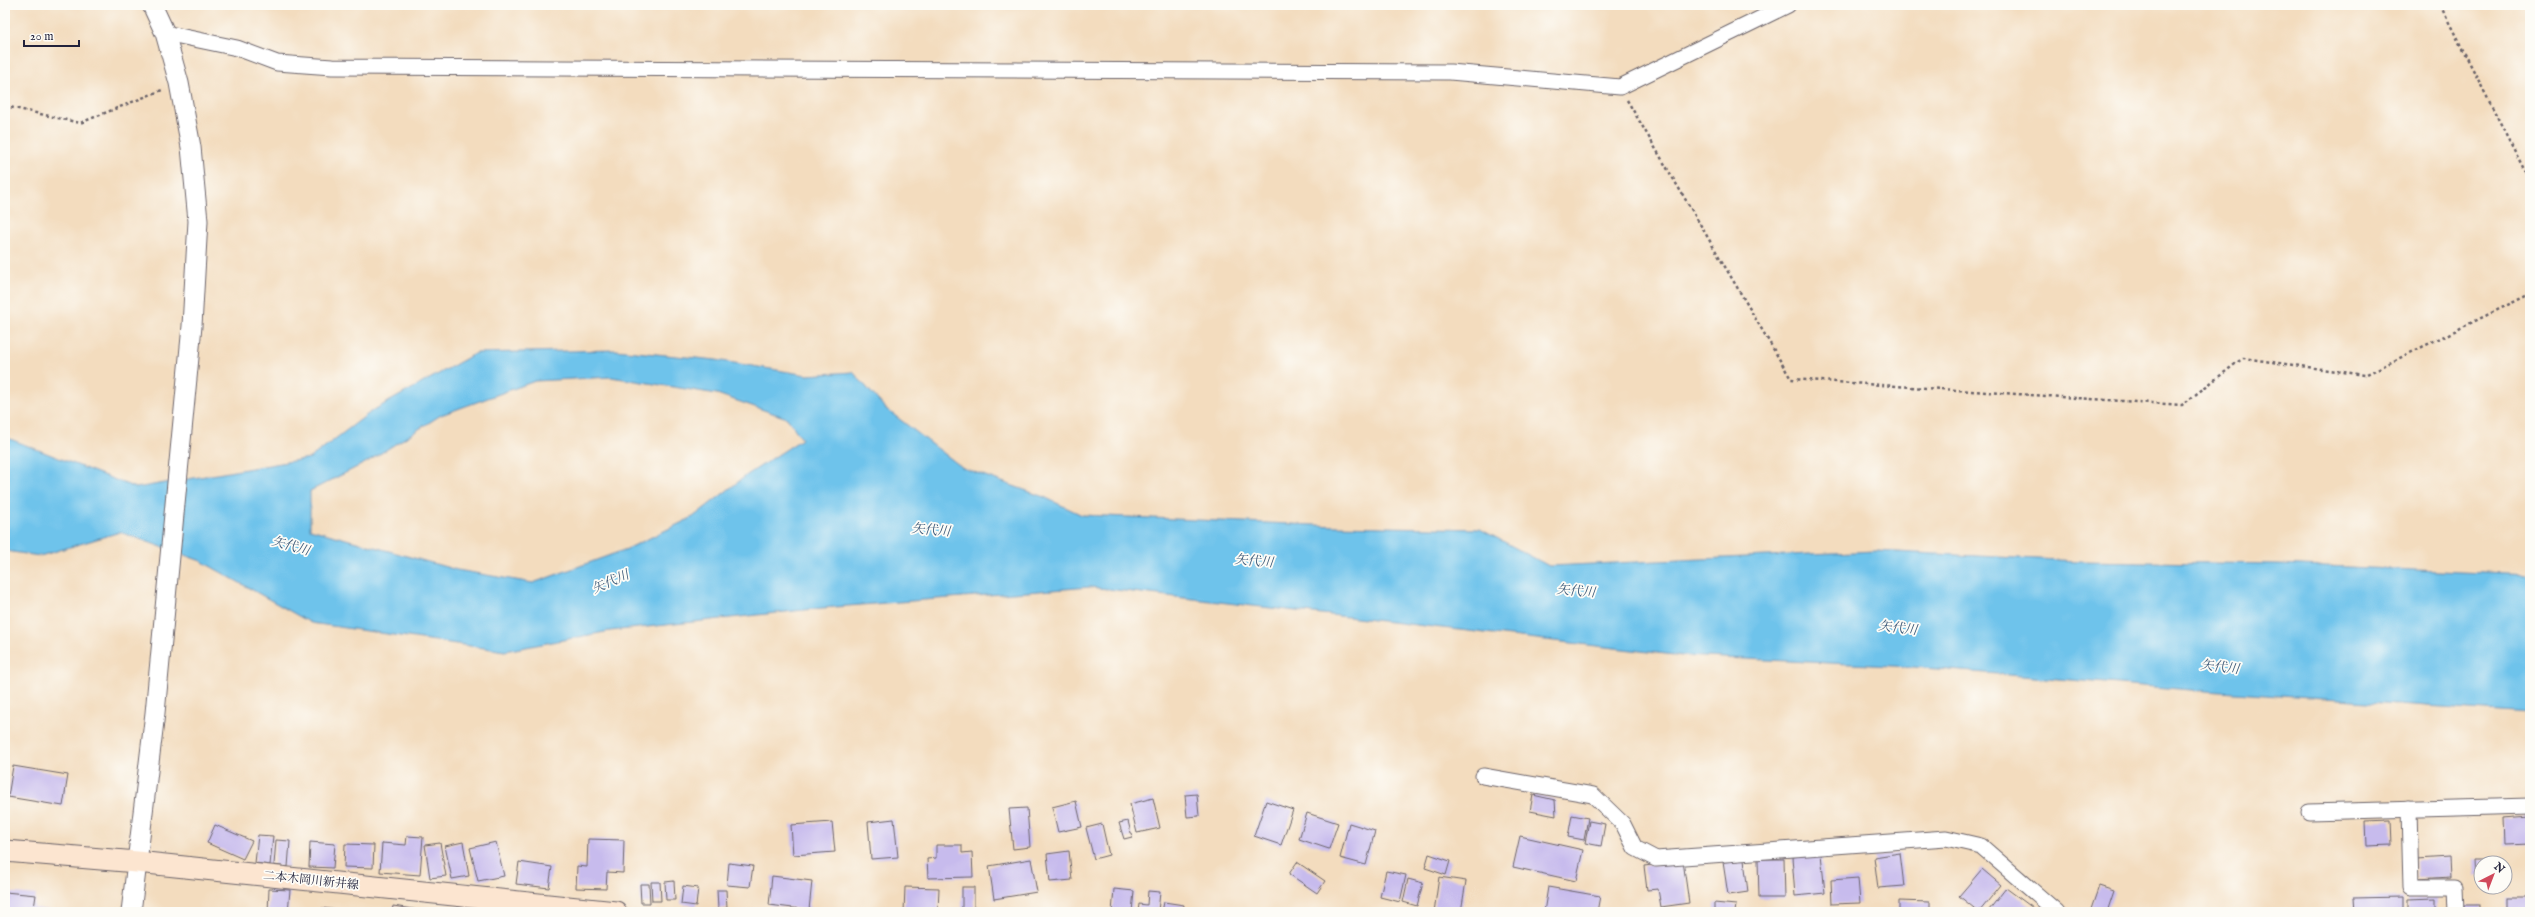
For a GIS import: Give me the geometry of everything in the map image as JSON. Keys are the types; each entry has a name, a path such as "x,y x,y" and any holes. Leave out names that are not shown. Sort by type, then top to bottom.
{"main road":[{"name":"二本木岡川新井線","path":"5,851 137,862 616,912"}],"street":[{"path":"131,912 155,713 192,326 198,221 191,147 179,83 165,33 152,5"},
{"path":"165,33 237,48 277,63 332,68 1450,72 1620,87 1788,5"},
{"path":"1483,776 1593,795 1623,824 1635,848 1656,859 1946,838 1953,839 1981,846 2057,912"},
{"path":"2310,812 2530,806"},
{"path":"2409,809 2411,887 2455,886 2456,912"}],"path":[{"path":"2440,5 2530,181"},
{"path":"5,106 80,123 179,83"},
{"path":"1620,87 1791,379 2182,405 2242,358 2365,375 2530,294"}],"water":[{"name":"矢代川","path":"616,350 716,360 807,375 853,372 885,408 963,468 1044,497 1082,515 1337,526 1480,529 1549,566 1876,551 2079,561 2279,564 2530,575 2530,713 2191,690 1913,667 1683,656 1090,587 822,608 610,631 505,651 311,623 201,561 120,532 40,556 5,551 5,437 136,488 310,458 372,411 476,353","holes":["611,377 717,394 787,418 802,439 747,475 693,517 627,549 533,583 457,570 310,529 310,491 367,462 441,415 535,381"]}],"building":[{"path":"13,766 68,775 63,806 8,797"},
{"path":"1197,794 1199,816 1187,817 1185,795"},
{"path":"1533,795 1555,800 1556,816 1530,811"},
{"path":"1153,798 1160,828 1137,833 1130,804"},
{"path":"1076,801 1082,827 1058,832 1052,807"},
{"path":"1266,801 1293,810 1281,845 1254,836"},
{"path":"1027,808 1030,847 1013,849 1009,809"},
{"path":"1307,813 1338,823 1329,849 1299,839"},
{"path":"1572,815 1588,818 1584,840 1568,837"},
{"path":"2530,816 2530,844 2504,845 2503,818"},
{"path":"894,819 898,857 871,859 868,822"},
{"path":"2391,820 2392,845 2366,846 2365,821"},
{"path":"1128,821 1132,837 1124,839 1119,823"},
{"path":"1589,821 1605,824 1601,846 1585,843"},
{"path":"832,822 835,852 793,855 791,825"},
{"path":"1349,823 1375,831 1366,865 1340,858"},
{"path":"1102,824 1109,855 1094,859 1086,828"},
{"path":"215,825 252,841 243,859 207,843"},
{"path":"258,835 273,836 270,865 255,863"},
{"path":"407,836 423,837 420,875 380,872 382,843 406,845"},
{"path":"1520,836 1583,850 1576,881 1513,867"},
{"path":"588,839 624,840 623,873 607,872 606,889 576,888 577,866 587,867"},
{"path":"276,840 290,841 288,867 274,865"},
{"path":"310,842 335,844 333,868 309,867"},
{"path":"463,842 469,876 452,879 445,846"},
{"path":"496,842 504,876 478,881 470,848"},
{"path":"440,843 446,876 430,878 425,845"},
{"path":"345,844 374,845 373,868 344,867"},
{"path":"936,845 962,845 962,853 972,852 973,877 928,878 927,859 936,858"},
{"path":"1069,851 1072,880 1050,882 1047,854"},
{"path":"1900,853 1904,886 1878,888 1874,857"},
{"path":"1429,854 1450,861 1446,875 1425,868"},
{"path":"1821,854 1825,893 1795,896 1792,857"},
{"path":"2450,857 2451,877 2417,879 2416,859"},
{"path":"1031,859 1037,892 994,899 989,866"},
{"path":"1758,859 1784,859 1785,898 1759,898"},
{"path":"1744,860 1748,892 1728,895 1723,862"},
{"path":"1683,861 1689,903 1661,907 1658,889 1647,890 1644,866"},
{"path":"519,862 552,867 549,888 516,884"},
{"path":"1297,862 1325,881 1317,893 1289,874"},
{"path":"729,863 753,866 750,887 727,885"},
{"path":"1982,869 2001,885 1979,912 1959,896"},
{"path":"1386,871 1406,875 1400,902 1380,897"},
{"path":"772,876 812,881 809,910 769,905"},
{"path":"1439,877 1466,881 1461,912 1434,912"},
{"path":"1858,878 1860,903 1832,904 1831,880"},
{"path":"1408,879 1423,883 1417,906 1403,902"},
{"path":"674,881 675,900 666,900 665,882"},
{"path":"651,882 660,882 661,901 652,901"},
{"path":"640,884 649,884 650,903 641,903"},
{"path":"683,886 698,888 696,906 681,904"},
{"path":"2099,886 2114,891 2107,912 2090,912"},
{"path":"905,887 939,888 938,912 904,912"},
{"path":"962,887 974,887 974,910 962,910"},
{"path":"1548,887 1600,896 1597,912 1544,912"},
{"path":"2006,888 2033,908 2030,912 1992,912 1989,910"},
{"path":"269,889 290,890 288,912 268,912"},
{"path":"1114,889 1134,891 1132,912 1112,912"},
{"path":"717,890 726,890 727,908 718,909"},
{"path":"1148,891 1160,892 1158,912 1138,912 1139,904 1147,905"},
{"path":"5,892 36,895 34,908 62,912 5,912"},
{"path":"2403,897 2403,912 2354,912 2353,898"},
{"path":"2436,898 2436,912 2408,912 2408,899"},
{"path":"2506,898 2530,898 2530,912 2506,912"},
{"path":"1899,901 1930,902 1930,912 1899,912"},
{"path":"1164,902 1184,905 1183,912 1162,912"},
{"path":"1714,903 1736,905 1735,912 1714,912"},
{"path":"2464,905 2480,905 2480,912 2464,912"},
{"path":"393,906 419,910 418,912 392,912"},
{"path":"322,908 346,911 346,912 322,912"},
{"path":"458,908 494,911 494,912 458,912"}]}
